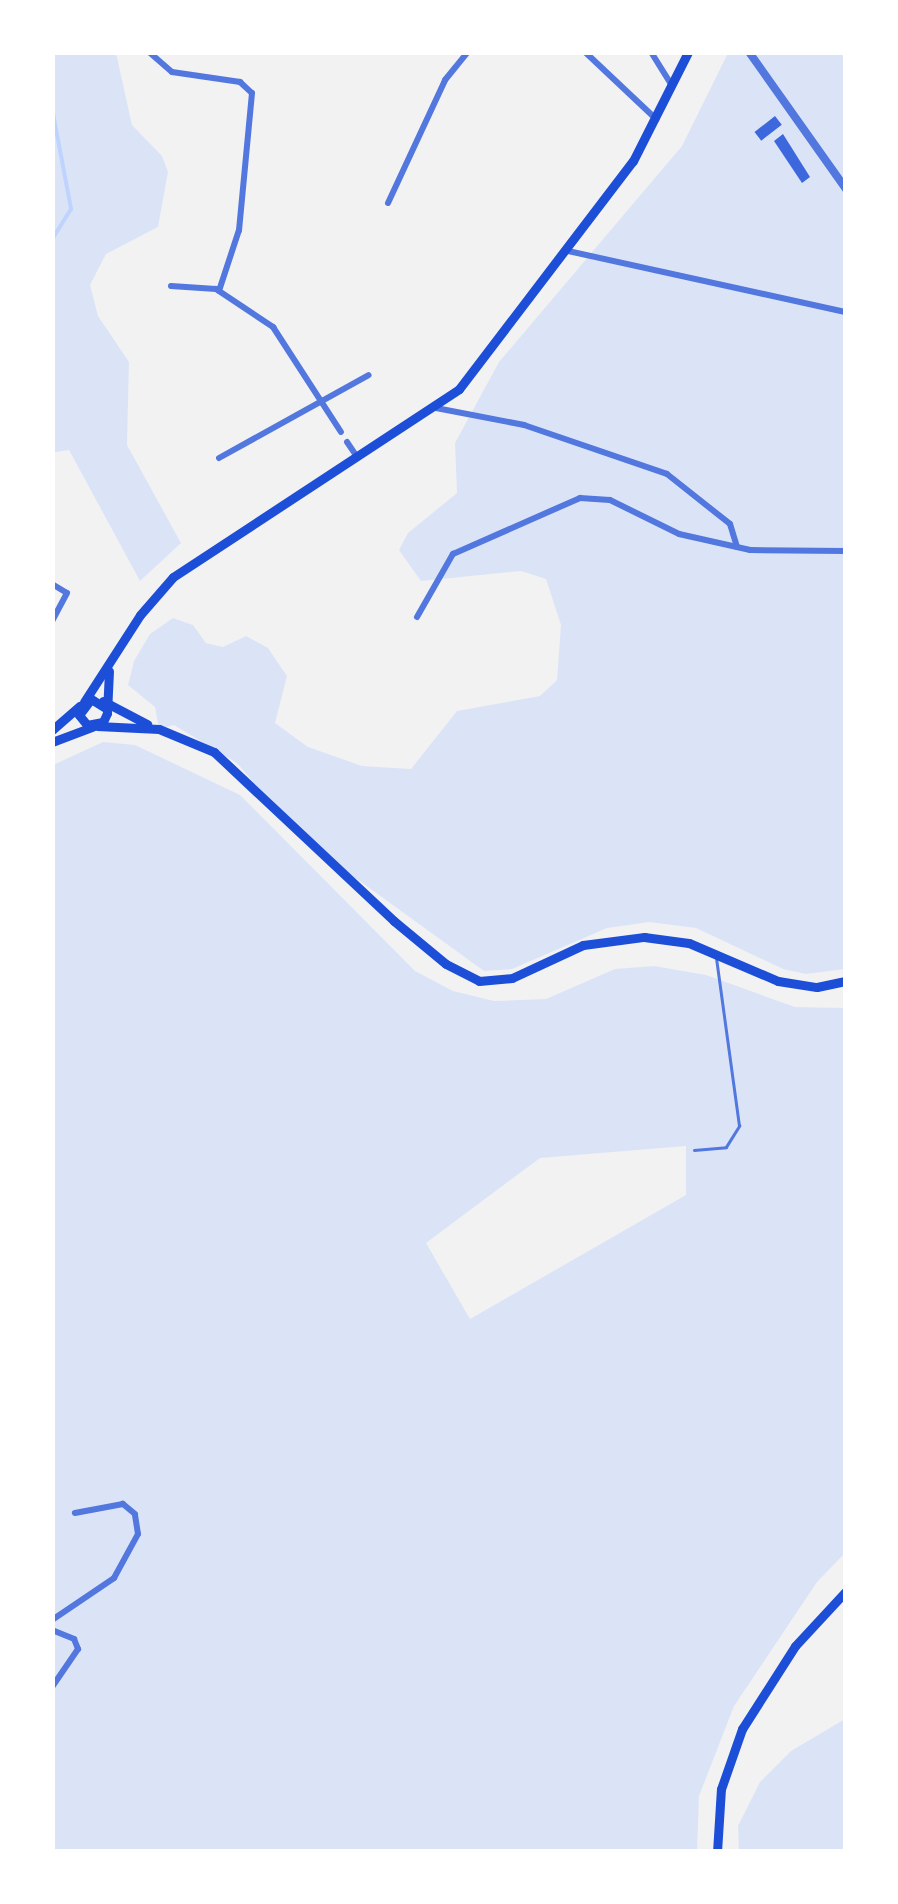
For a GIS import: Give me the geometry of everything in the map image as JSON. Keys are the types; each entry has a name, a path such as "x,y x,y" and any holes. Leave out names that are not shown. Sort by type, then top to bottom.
{"main road":[{"path":"52,730 83,703 146,606 174,577 436,408 463,384 568,250 657,120 688,52"},
{"path":"96,726 112,662"},
{"path":"83,703 104,704 224,760 304,840 462,974 479,981 512,978 583,944 625,938 666,938 716,954 778,982 816,987 846,981"},
{"path":"83,703 82,721 96,726 158,729"},
{"path":"52,742 96,726"},
{"path":"717,1852 721,1789 742,1729 795,1646 846,1591"}],"street":[{"path":"150,52 172,72 244,83 252,93 240,224 220,291"},
{"path":"388,203 445,80 468,52"},
{"path":"585,52 657,120"},
{"path":"652,52 672,86"},
{"path":"749,52 846,189"},
{"path":"568,250 846,312"},
{"path":"171,286 220,291 276,330 341,432"},
{"path":"219,458 320,398 369,375"},
{"path":"436,408 524,426 667,474 726,520 737,547"},
{"path":"347,442 357,458"},
{"path":"417,618 453,554 580,498 610,500 679,534 737,547 786,554 846,550"},
{"path":"52,584 67,593 52,621"},
{"path":"52,1620 114,1578 138,1534 135,1514 123,1504 75,1513"},
{"path":"52,1630 74,1639 78,1649 52,1687"}],"lane":[{"path":"694,1150 726,1147 738,1126 716,954"}],"shaded area":[{"path":"53,52 116,53 132,125 162,156 168,172 158,227 106,254 90,285 98,316 129,362 127,445 181,543 140,581 69,450 55,452 53,471"},
{"path":"728,53 845,53 845,969 806,974 783,969 696,928 649,922 607,928 512,969 484,971 303,840 237,763 174,725 159,729 155,707 128,685 134,661 150,634 173,618 193,625 206,643 223,647 246,636 268,648 287,676 275,723 308,747 362,766 411,769 457,711 540,696 557,680 561,625 546,579 521,571 421,581 399,550 408,533 457,493 455,443 499,362 682,146"},
{"path":"103,742 135,745 240,795 415,971 453,991 494,1001 546,999 615,969 654,966 706,975 795,1007 845,1008 845,1553 817,1582 734,1706 699,1796 697,1851 53,1852 53,765","holes":["686,1146 686,1195 470,1319 426,1243 540,1158"]},
{"path":"845,1719 845,1851 739,1851 738,1826 760,1782 791,1751"}],"building":[{"path":"775,116 782,125 761,141 755,132"},
{"path":"783,134 810,177 802,183 774,141"}],"waterway":[{"path":"52,108 71,209 52,240"},
{"path":"52,447 52,471"}]}
